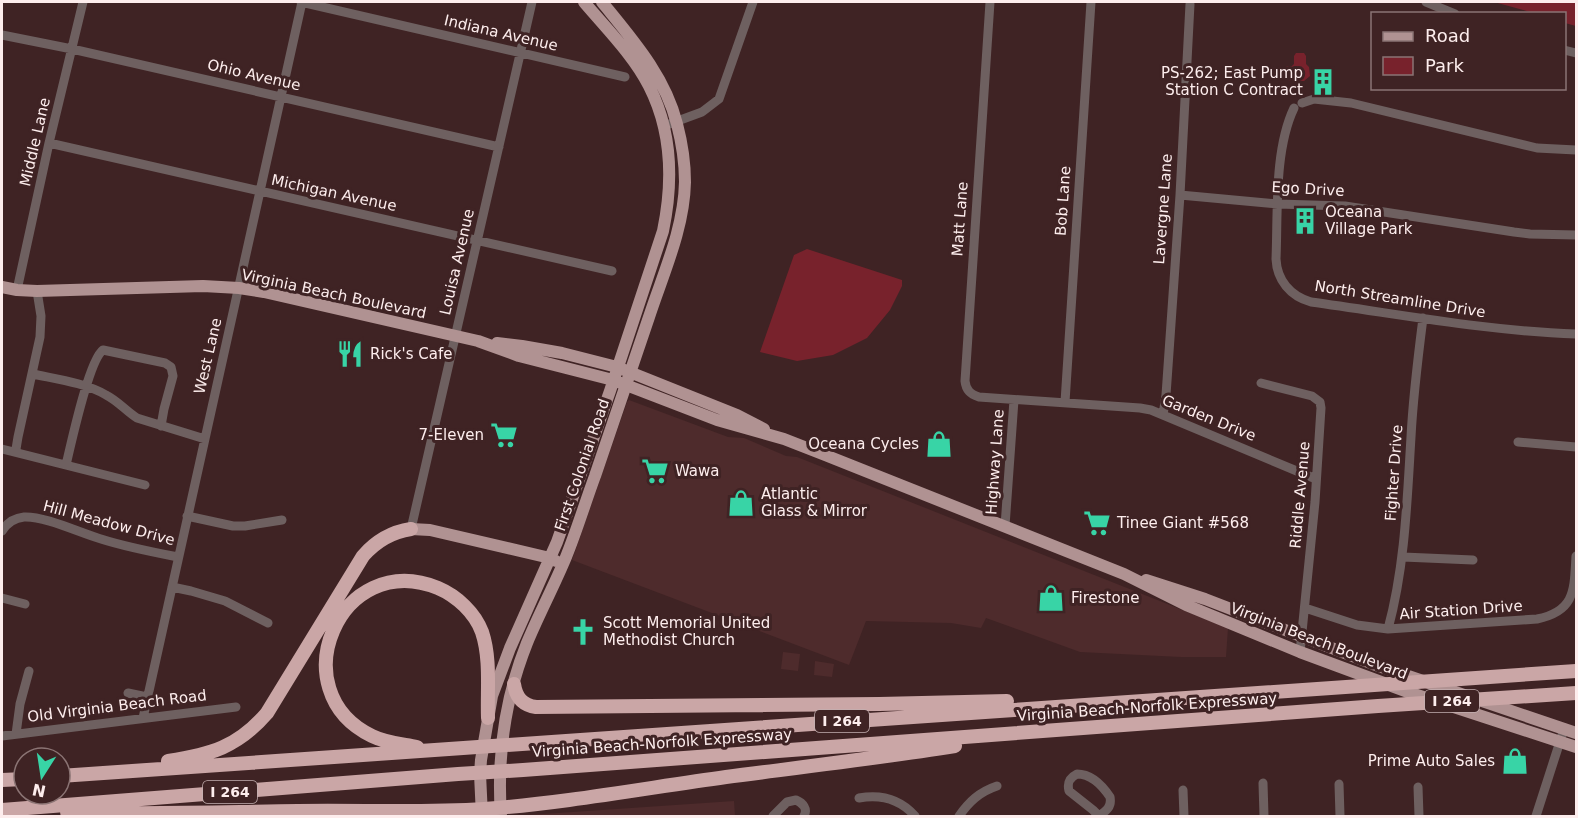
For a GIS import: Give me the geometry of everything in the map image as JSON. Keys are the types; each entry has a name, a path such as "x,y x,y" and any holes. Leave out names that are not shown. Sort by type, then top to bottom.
{"highway":[{"path":"72,774 196,756 217,750 237,740 257,724 267,712 363,556 375,543 385,537 400,530 411,529"},
{"path":"439,751 374,737 350,720 333,697 326,664 329,641 338,619 362,595 383,585 396,582 419,583 442,590 463,604 479,627 486,647 488,718"},
{"name":"Virginia Beach-Norfolk Expressway","path":"72,775 1576,671"},
{"path":"514,684 520,700 536,707 1160,699"},
{"name":"Virginia Beach-Norfolk Expressway","path":"2,810 458,774 1576,693"},
{"path":"2,810 87,813 501,812 1064,729"}],"main road":[{"name":"First Colonial Road","path":"482,813 480,760 492,696 550,558 618,367 668,211 670,167 664,126 649,86 626,52 584,2"},
{"name":"First Colonial Road","path":"501,812 501,746 514,684 527,643 562,565 631,371 672,250 682,210 685,183 684,163 676,121 669,100 653,68 602,2"},
{"name":"Virginia Beach Boulevard","path":"2,287 37,291 180,286 239,288 275,294 454,336 575,356 618,367 737,414 784,439"},
{"name":"Virginia Beach Boulevard","path":"478,341 526,358 626,384 732,425 784,439 1124,574 1186,605 1300,652 1408,692 1562,736 1576,733"},
{"path":"411,529 430,530 550,558 562,565"},
{"name":"Virginia Beach Boulevard","path":"1124,574 1165,585 1562,736 1576,747"}],"street":[{"name":"Middle Lane","path":"17,290 82,2"},
{"name":"Indiana Avenue","path":"302,2 625,77"},
{"name":"West Lane","path":"142,718 302,2"},
{"name":"Louisa Avenue","path":"411,529 532,2"},
{"path":"664,126 702,112 719,99 753,2"},
{"name":"Matt Lane","path":"990,2 964,381 973,395 1014,400"},
{"name":"Bob Lane","path":"1065,402 1091,2"},
{"path":"1426,2 1450,12"},
{"name":"Lavergne Lane","path":"1163,415 1180,195 1190,4"},
{"name":"Ohio Avenue","path":"2,35 499,147"},
{"name":"North Streamline Drive","path":"1576,150 1537,148 1351,103 1314,99 1298,106 1285,131 1281,153 1276,265 1280,278 1290,291 1297,297 1311,302 1497,329 1576,334"},
{"name":"Michigan Avenue","path":"49,143 612,271"},
{"name":"Ego Drive","path":"1180,195 1278,204 1345,206 1514,232 1576,235"},
{"path":"17,453 18,437 42,325 37,291"},
{"name":"Fighter Drive","path":"1388,629 1395,604 1406,522 1415,382 1423,318"},
{"path":"66,465 86,387 98,354 103,350 168,364 171,367 173,376 161,426"},
{"path":"33,374 105,394 137,418 205,439"},
{"name":"Riddle Avenue","path":"1261,383 1312,396 1320,402 1321,408 1300,652"},
{"name":"Garden Drive","path":"1014,400 1140,408 1163,415 1316,479"},
{"name":"Highway Lane","path":"1005,526 1014,400"},
{"path":"1518,442 1576,447"},
{"path":"2,449 145,485"},
{"path":"188,516 233,526 282,520"},
{"name":"Hill Meadow Drive","path":"2,531 10,522 29,517 66,526 110,542 178,557"},
{"name":"Air Station Drive","path":"1305,608 1358,626 1388,629 1538,619 1558,613 1569,600 1575,584 1576,556"},
{"path":"1402,557 1473,560"},
{"path":"172,587 225,601 268,622"},
{"path":"2,598 25,604"},
{"path":"16,734 20,704 29,671"},
{"path":"128,693 147,697"},
{"name":"Old Virginia Beach Road","path":"2,736 236,707"},
{"path":"1536,816 1562,736"},
{"path":"1084,774 1088,776 1110,797 1110,805 1099,816 1069,791 1068,783 1073,776 1084,774"},
{"path":"1263,783 1264,816"},
{"path":"1339,784 1340,816"},
{"path":"959,816 973,799 997,786"},
{"path":"1418,787 1419,816"},
{"path":"1183,790 1184,816"},
{"path":"858,798 873,796 891,799 900,803 915,816"},
{"path":"773,816 788,802 796,800 804,804 806,810 804,816"}],"shaded area":[{"path":"629,400 728,437 744,438 786,456 797,457 1228,628 1226,657 1080,652 986,618 981,628 951,623 866,621 849,665 572,560"},
{"path":"783,652 800,654 798,671 781,669"},
{"path":"815,661 834,664 832,677 814,675"},
{"path":"734,801 735,816 514,816"}],"green space":[{"path":"1494,2 1576,2 1576,26 1566,23 1566,12 1530,12"},
{"path":"1296,53 1304,53 1306,56 1310,76 1304,81 1288,80 1285,69 1294,64"},
{"path":"807,249 902,280 902,286 890,310 867,338 833,355 797,361 760,352 794,255"}],"place":[{"name":"PS-262; East Pump Station C Contract","path":"1323,82"},
{"name":"Oceana Village Park","path":"1305,221"},
{"name":"Rick's Cafe","path":"350,354"},
{"name":"7-Eleven","path":"504,435"},
{"name":"Oceana Cycles","path":"939,444"},
{"name":"Wawa","path":"655,471"},
{"name":"Atlantic Glass & Mirror","path":"741,503"},
{"name":"Tinee Giant #568","path":"1097,523"},
{"name":"Firestone","path":"1051,598"},
{"name":"Scott Memorial United Methodist Church","path":"583,632"},
{"name":"Prime Auto Sales","path":"1515,761"}]}
